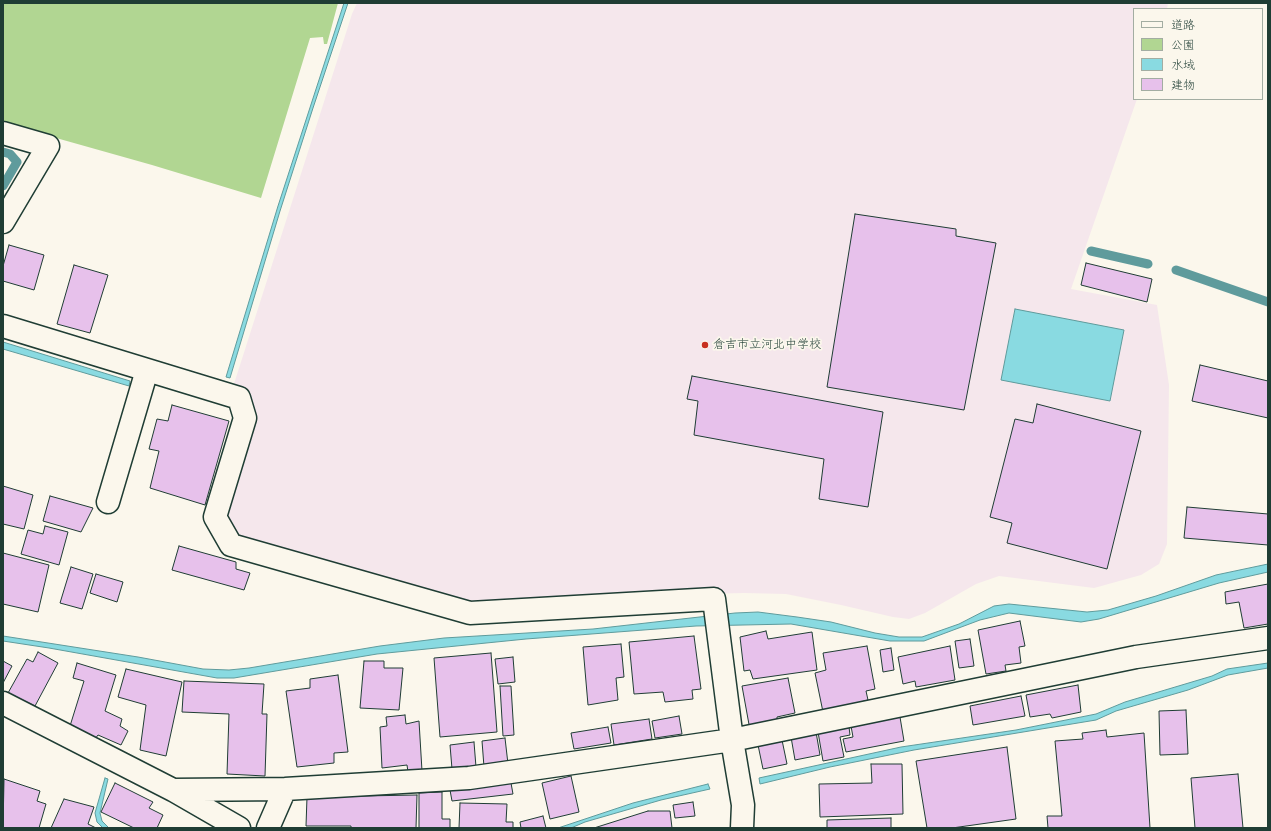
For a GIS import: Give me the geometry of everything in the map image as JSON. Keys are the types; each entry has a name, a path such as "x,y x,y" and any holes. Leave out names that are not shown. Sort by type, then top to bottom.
{"street":[{"path":"3,133 48,146 3,222"},
{"path":"3,326 239,398 245,418 215,517 231,545 470,613 714,599 732,740 743,805 742,828"},
{"path":"108,502 147,370"},
{"path":"173,790 285,789 469,778 732,740 1136,657 1268,638"},
{"path":"3,703 173,790 239,828"},
{"path":"268,828 285,789"}],"shaded area":[{"name":"倉吉市立河北中学校","path":"357,3 1168,3 1167,8 1133,8 1133,100 1137,100 1071,289 1157,305 1169,385 1167,544 1159,564 1141,575 1094,588 999,576 976,584 925,613 909,619 893,617 786,594 704,594 467,608 234,540 222,515 254,413 233,387 352,14"}],"green space":[{"path":"3,3 338,3 327,44 324,44 323,37 310,38 261,198 152,165 3,123"}],"water":[{"path":"344,3 348,3 280,211 230,378 226,377 278,206"},
{"path":"1015,309 1124,330 1110,401 1001,380"},
{"path":"3,342 130,381 129,386 3,349"},
{"path":"1268,564 1268,572 1219,583 1099,619 1081,622 1009,613 980,620 924,641 890,641 791,624 696,626 526,639 377,654 234,678 217,678 3,641 3,636 138,657 203,669 229,670 380,646 444,638 593,629 735,613 758,612 797,617 831,622 875,633 899,637 922,637 959,624 994,606 1009,604 1087,612 1108,610 1156,596 1216,575"},
{"path":"1268,663 1268,668 1228,675 1188,690 1116,711 1096,720 914,750 830,767 760,784 759,778 901,747 1016,730 1096,714 1125,702 1212,676 1227,669"},
{"path":"105,778 108,779 100,813 102,821 109,828 103,828 97,822 95,813"},
{"path":"708,784 710,789 661,800 585,822 571,828 558,828 633,803"}],"building":[{"path":"855,214 956,229 956,236 996,243 964,410 827,387"},
{"path":"9,245 44,255 34,290 3,281 3,266"},
{"path":"1086,263 1152,279 1147,302 1081,285"},
{"path":"74,265 108,275 90,333 57,324"},
{"path":"1200,365 1268,381 1268,418 1192,401"},
{"path":"692,376 883,412 868,507 819,499 824,459 694,435 698,401 687,399"},
{"path":"1037,404 1141,431 1107,569 1007,543 1012,523 990,517 1015,419 1033,423"},
{"path":"172,405 229,421 205,505 150,488 159,451 149,449 157,419 168,421"},
{"path":"3,486 33,495 24,529 3,524"},
{"path":"50,496 93,508 81,532 43,521"},
{"path":"1187,507 1268,514 1268,545 1184,538"},
{"path":"45,526 68,532 59,565 21,554 28,530 43,534"},
{"path":"179,546 236,562 236,569 250,573 244,590 172,570"},
{"path":"3,553 49,565 38,612 3,604"},
{"path":"71,567 93,574 82,609 60,603"},
{"path":"96,574 123,582 117,602 90,593"},
{"path":"1268,584 1268,624 1244,628 1239,602 1226,604 1225,592"},
{"path":"1020,621 1025,646 1019,647 1021,663 1005,665 1006,671 986,674 978,630"},
{"path":"766,631 768,639 812,632 817,670 753,679 750,670 744,671 740,637"},
{"path":"694,636 701,689 692,690 693,699 665,702 663,692 634,694 629,642"},
{"path":"970,639 974,666 959,668 955,641"},
{"path":"621,644 624,677 616,678 618,700 588,705 583,647"},
{"path":"867,646 875,689 866,691 868,700 823,712 815,673 826,670 823,653"},
{"path":"950,646 955,680 916,687 915,681 903,684 898,657"},
{"path":"891,648 894,670 883,672 880,650"},
{"path":"38,652 58,663 35,706 8,693 27,659 33,662"},
{"path":"491,653 497,732 440,737 434,658"},
{"path":"513,657 515,682 498,684 495,659"},
{"path":"3,661 12,666 3,683"},
{"path":"364,661 384,661 384,668 403,668 399,710 360,708"},
{"path":"77,663 116,675 105,711 122,719 120,726 128,731 121,745 98,735 95,739 70,726 84,681 73,678"},
{"path":"126,669 182,682 166,756 140,750 146,705 118,697"},
{"path":"338,675 348,752 334,753 334,763 297,767 286,691 310,688 310,679"},
{"path":"788,678 795,713 777,717 777,723 750,730 742,686"},
{"path":"184,681 264,684 262,714 267,714 265,776 227,774 229,714 182,712"},
{"path":"1078,685 1081,712 1052,718 1050,714 1030,717 1026,695"},
{"path":"500,686 511,686 514,735 503,736"},
{"path":"1021,696 1025,716 973,725 970,706"},
{"path":"1186,710 1188,754 1160,755 1159,711"},
{"path":"405,715 406,724 419,721 422,771 408,772 407,765 382,768 380,727 387,726 386,717"},
{"path":"679,716 682,734 655,738 652,721"},
{"path":"900,717 904,741 846,752 843,739 853,737 851,726"},
{"path":"649,719 652,739 614,745 611,724"},
{"path":"608,727 611,743 574,749 571,733"},
{"path":"849,727 850,735 840,737 844,757 823,761 818,732"},
{"path":"1106,730 1107,737 1144,733 1150,828 1048,828 1047,816 1062,816 1055,741 1083,739 1082,733"},
{"path":"816,732 820,755 795,760 791,737"},
{"path":"505,738 508,764 484,767 482,741"},
{"path":"782,740 787,764 763,769 758,745"},
{"path":"474,742 476,767 452,769 450,745"},
{"path":"1007,747 1016,819 952,828 927,828 916,761"},
{"path":"871,764 902,764 903,814 820,817 819,784 872,783"},
{"path":"1238,774 1243,828 1195,828 1191,778"},
{"path":"571,776 579,812 550,819 542,783"},
{"path":"4,779 40,791 37,801 46,804 39,828 3,828"},
{"path":"115,783 153,802 149,808 163,815 157,828 134,828 101,812"},
{"path":"511,783 513,794 452,801 450,790"},
{"path":"442,792 442,819 450,819 450,828 419,828 419,793"},
{"path":"417,795 416,828 306,826 307,797"},
{"path":"64,799 94,807 88,824 96,828 51,828"},
{"path":"693,802 695,816 675,818 673,805"},
{"path":"460,803 507,804 506,822 513,822 513,828 459,828"},
{"path":"648,811 670,811 672,828 594,828"},
{"path":"543,816 546,828 521,828 520,822"},
{"path":"891,818 891,828 827,828 827,820"}],"waterway":[{"path":"3,152 10,154 17,162 3,186"},
{"path":"1091,251 1148,264"},
{"path":"1176,270 1268,302"}],"place":[{"name":"倉吉市立河北中学校","path":"705,345"}]}
